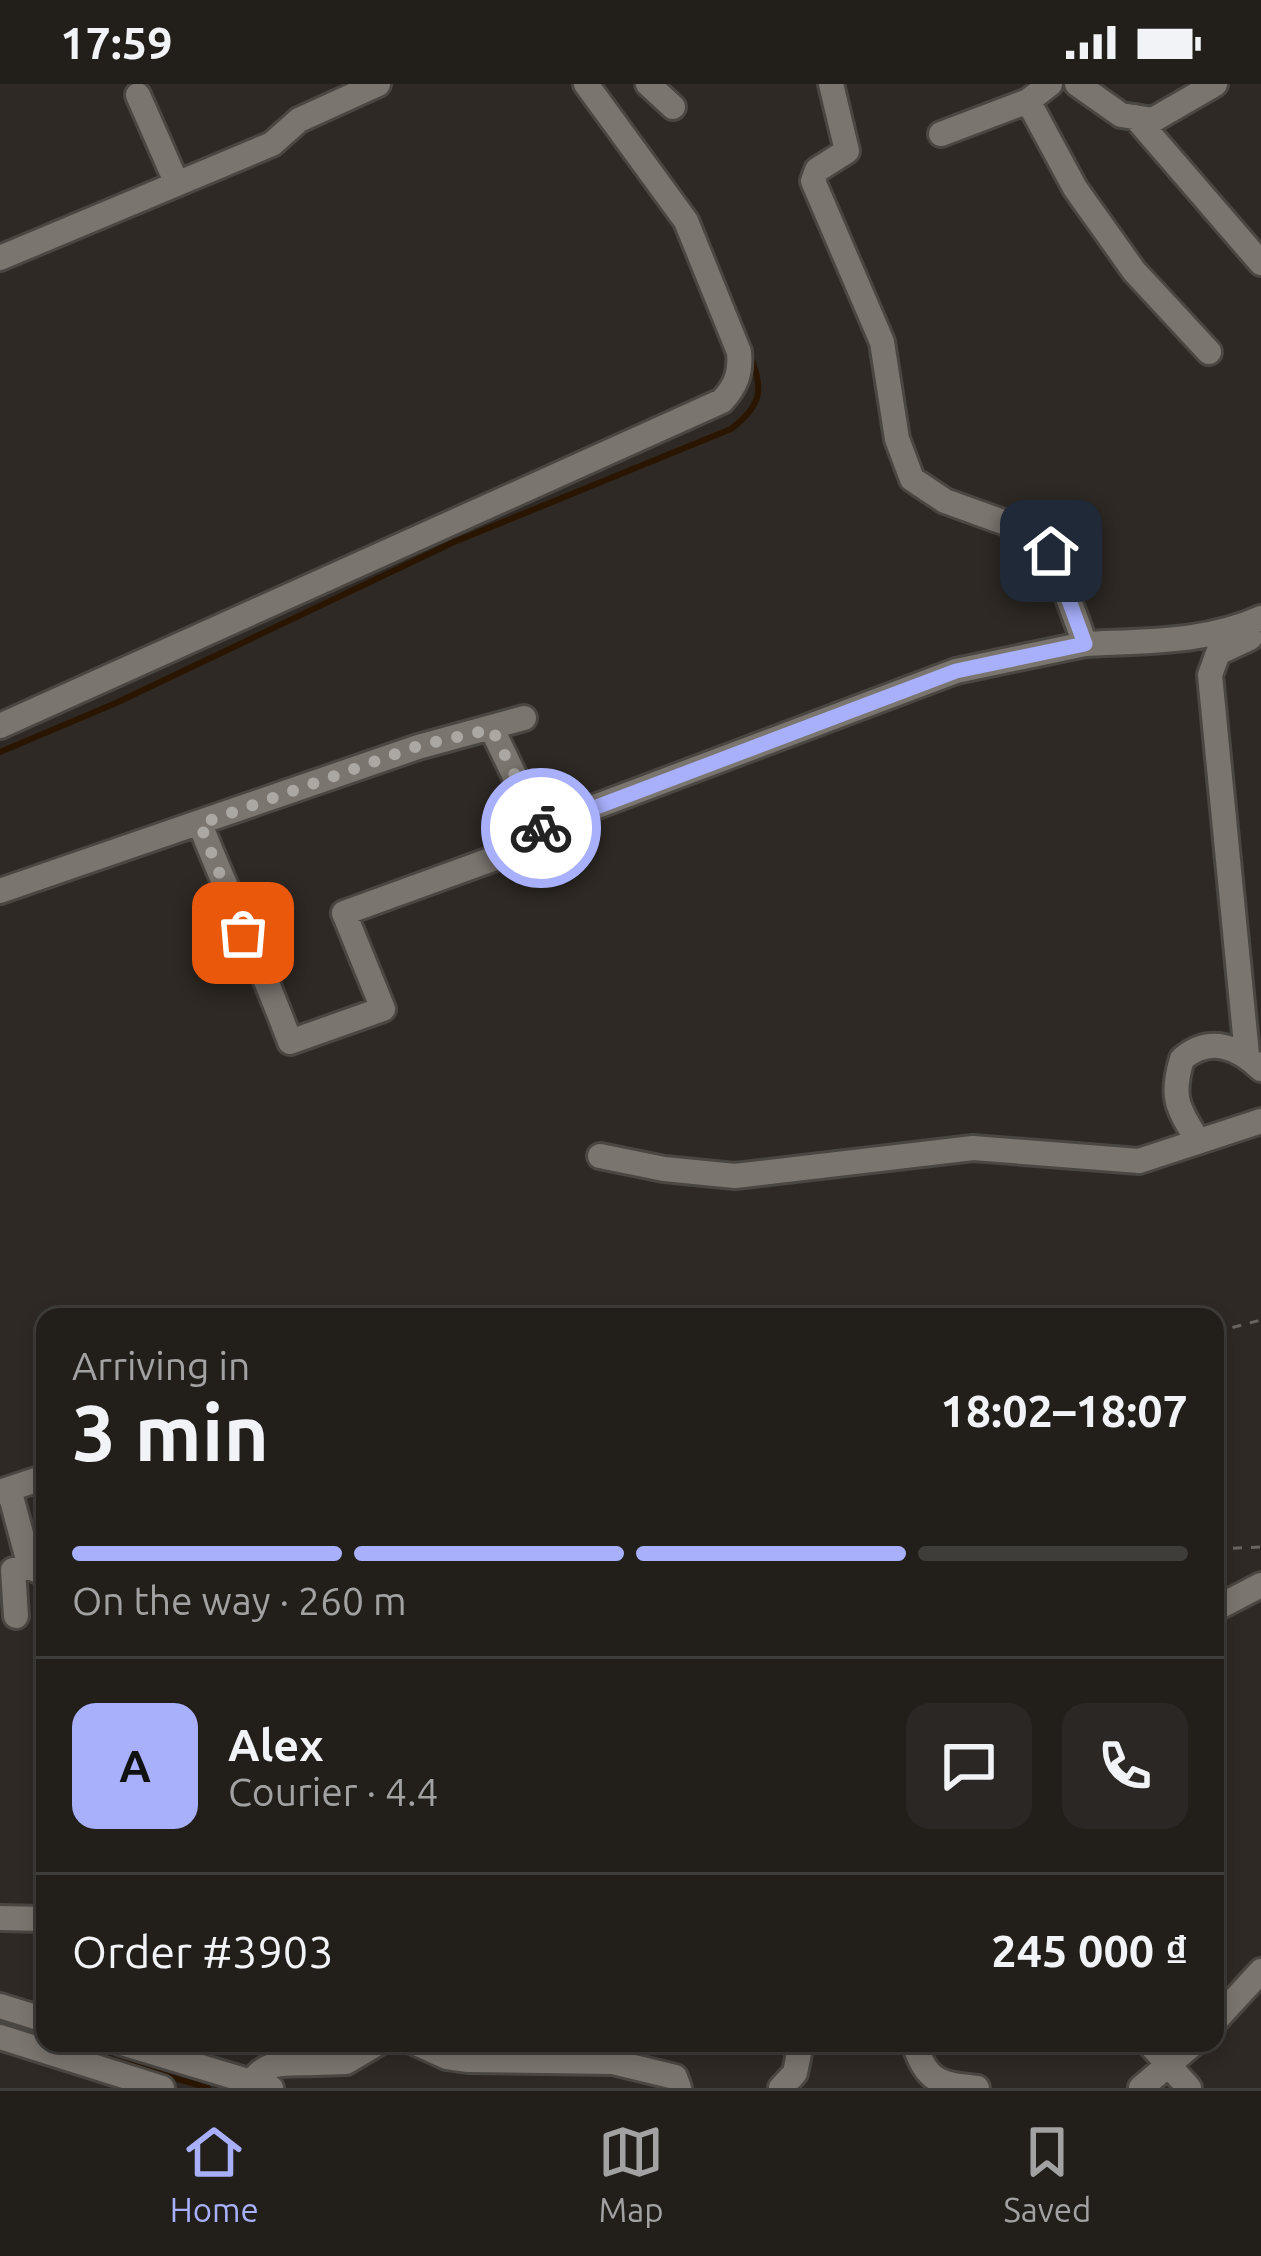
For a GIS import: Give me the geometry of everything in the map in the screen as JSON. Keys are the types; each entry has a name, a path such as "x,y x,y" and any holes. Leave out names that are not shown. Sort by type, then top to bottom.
{"street":[{"path":"0,258 272,144 299,120 378,84"},
{"path":"648,84 674,107"},
{"path":"832,84 848,152 817,170 813,182 882,342 897,439 912,478 945,501 1039,536 1051,551 1085,644"},
{"path":"941,134 1028,101 1050,84"},
{"path":"1077,84 1121,115 1153,120 1215,84"},
{"path":"0,726 701,411 731,392 741,366 739,352 686,221 589,85"},
{"path":"139,95 177,184"},
{"path":"1028,101 1075,188 1134,271 1209,352"},
{"path":"1135,117 1261,262"},
{"path":"540,829 956,671 1085,644 1218,633 1261,618"},
{"path":"1254,1062 1210,675 1218,653 1261,630"},
{"path":"0,891 418,746 524,718"},
{"path":"200,824 290,1042 383,1009 344,913 537,843 540,829 492,729"},
{"path":"1198,1142 1178,1108 1174,1091 1182,1059 1204,1046 1220,1045 1254,1062"},
{"path":"600,1156 735,1176 973,1148 1139,1161 1261,1120"},
{"path":"36,1480 5,1490 36,1565"},
{"path":"16,1616 13,1571 36,1570"},
{"path":"1224,1604 1261,1585"},
{"path":"0,1918 36,1919"},
{"path":"1224,2011 1261,1971"},
{"path":"0,2006 36,2017"},
{"path":"0,2037 36,2048"},
{"path":"48,2052 162,2088"},
{"path":"152,2052 261,2085 264,2067 315,2053 346,2062 363,2052"},
{"path":"438,2052 456,2059 614,2062 675,2077 679,2088"},
{"path":"781,2088 795,2073 799,2052"},
{"path":"918,2052 927,2069 946,2086 976,2088"},
{"path":"1157,2052 1189,2088"},
{"path":"1141,2088 1185,2052"},
{"path":"543,2060 544,2088"}],"path":[{"path":"1224,1330 1261,1320"},
{"path":"1224,1549 1261,1547"}],"waterway":[{"path":"0,752 116,703 454,542 731,429 750,411 758,395 749,352"},
{"path":"88,2052 208,2088"}],"way so far":[{"path":"243,933 200,824 365,764 492,729 541,828"}],"route":[{"path":"541,828 956,671 1085,644 1051,551"}]}
